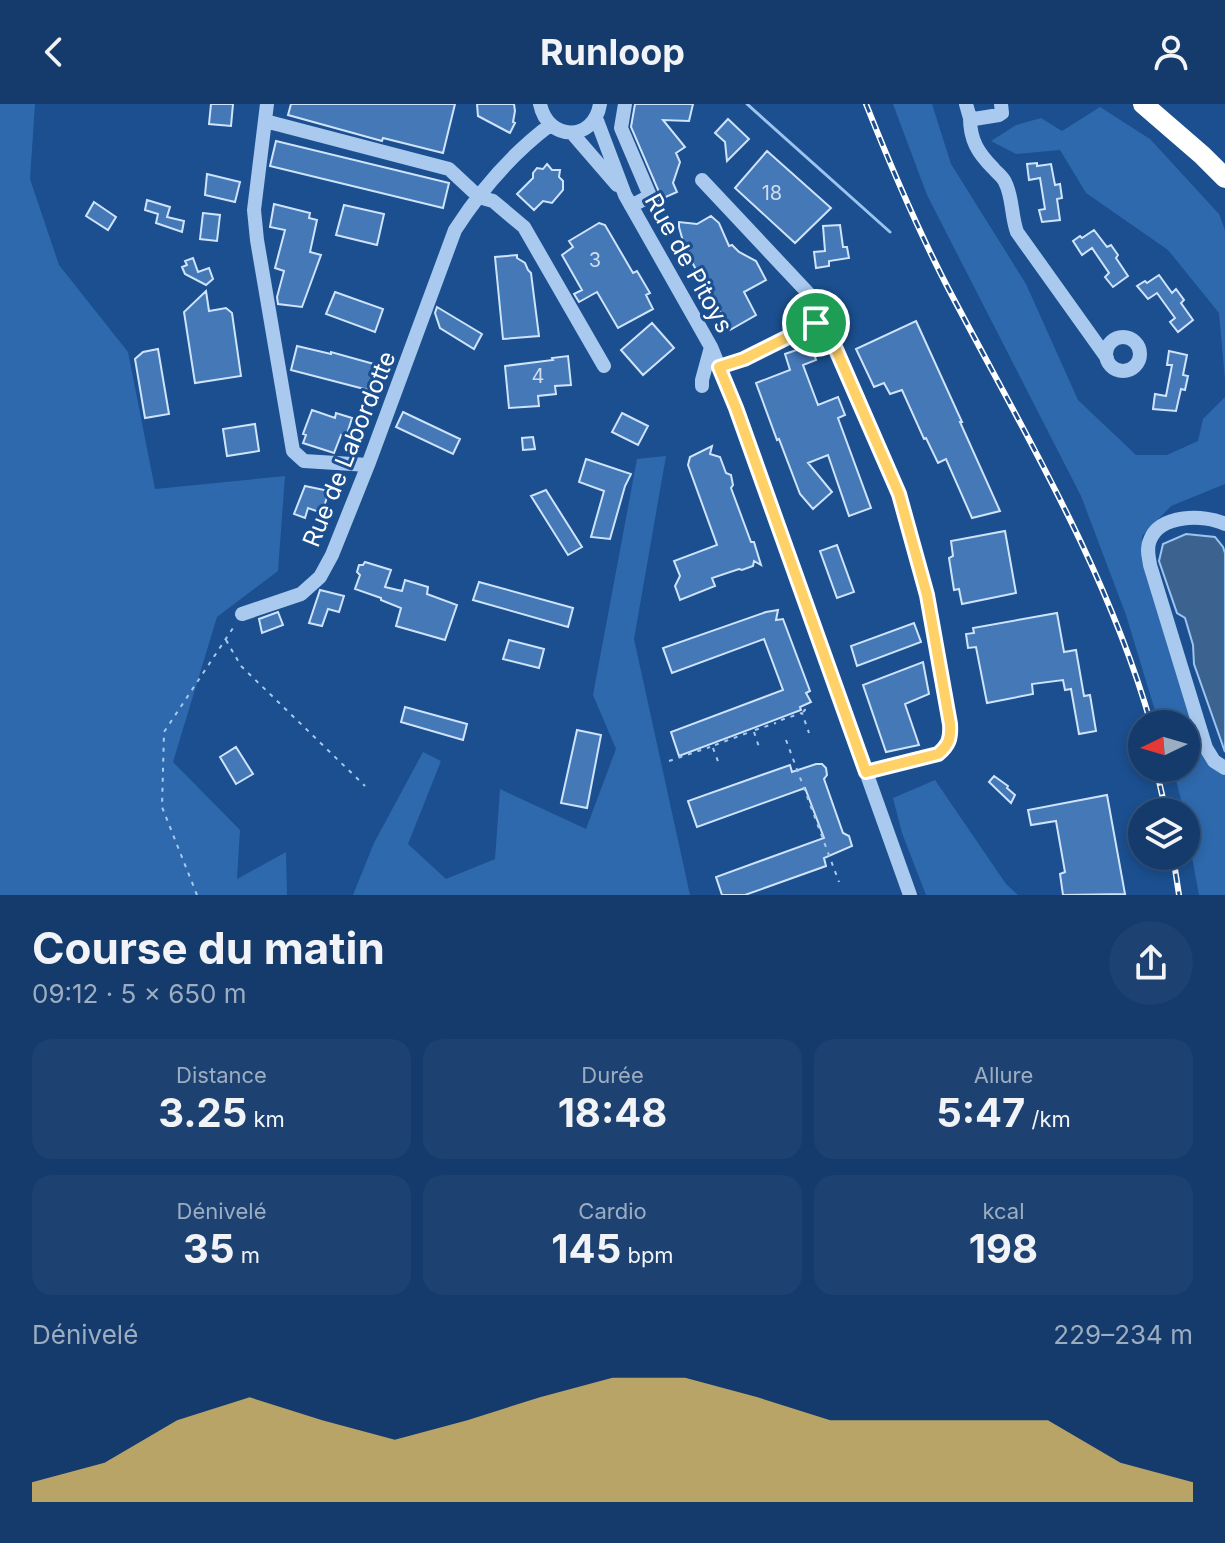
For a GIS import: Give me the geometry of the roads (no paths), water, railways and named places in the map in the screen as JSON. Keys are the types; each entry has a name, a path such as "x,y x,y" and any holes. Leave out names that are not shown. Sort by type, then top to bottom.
{"highway":[{"path":"1143,104 1225,178"}],"street":[{"path":"267,104 254,210 293,451 304,461 368,465"},
{"path":"625,104 621,128 650,196 628,200"},
{"path":"968,111 974,119 999,115 1002,113 1001,104"},
{"path":"539,105 550,125 572,133 590,125 598,111"},
{"path":"598,111 628,200"},
{"path":"968,111 974,144 1004,180 1017,232 1107,358"},
{"path":"265,121 449,169 479,197 493,201 524,227 604,366"},
{"name":"Rue de Labordotte","path":"242,614 301,594 320,577 368,465 455,230 479,197 525,146 550,125"},
{"path":"572,133 628,200"},
{"path":"702,180 809,294 816,323"},
{"name":"Rue de Pitoys","path":"628,200 711,347 736,408 789,578 866,772 910,895"},
{"path":"719,367 744,359 816,323"},
{"path":"816,323 831,338 899,494 927,595 950,724 951,738 947,747 938,754 866,772"},
{"path":"702,386 711,347"},
{"path":"1225,524 1203,518 1164,524 1151,536 1147,550 1206,748 1214,761 1225,768"}],"waterway":[{"path":"747,104 890,232"}],"railway":[{"path":"866,104 937,265 1087,555 1111,610 1146,710"},
{"path":"1159,782 1163,798"},
{"path":"1175,870 1179,895"}]}
